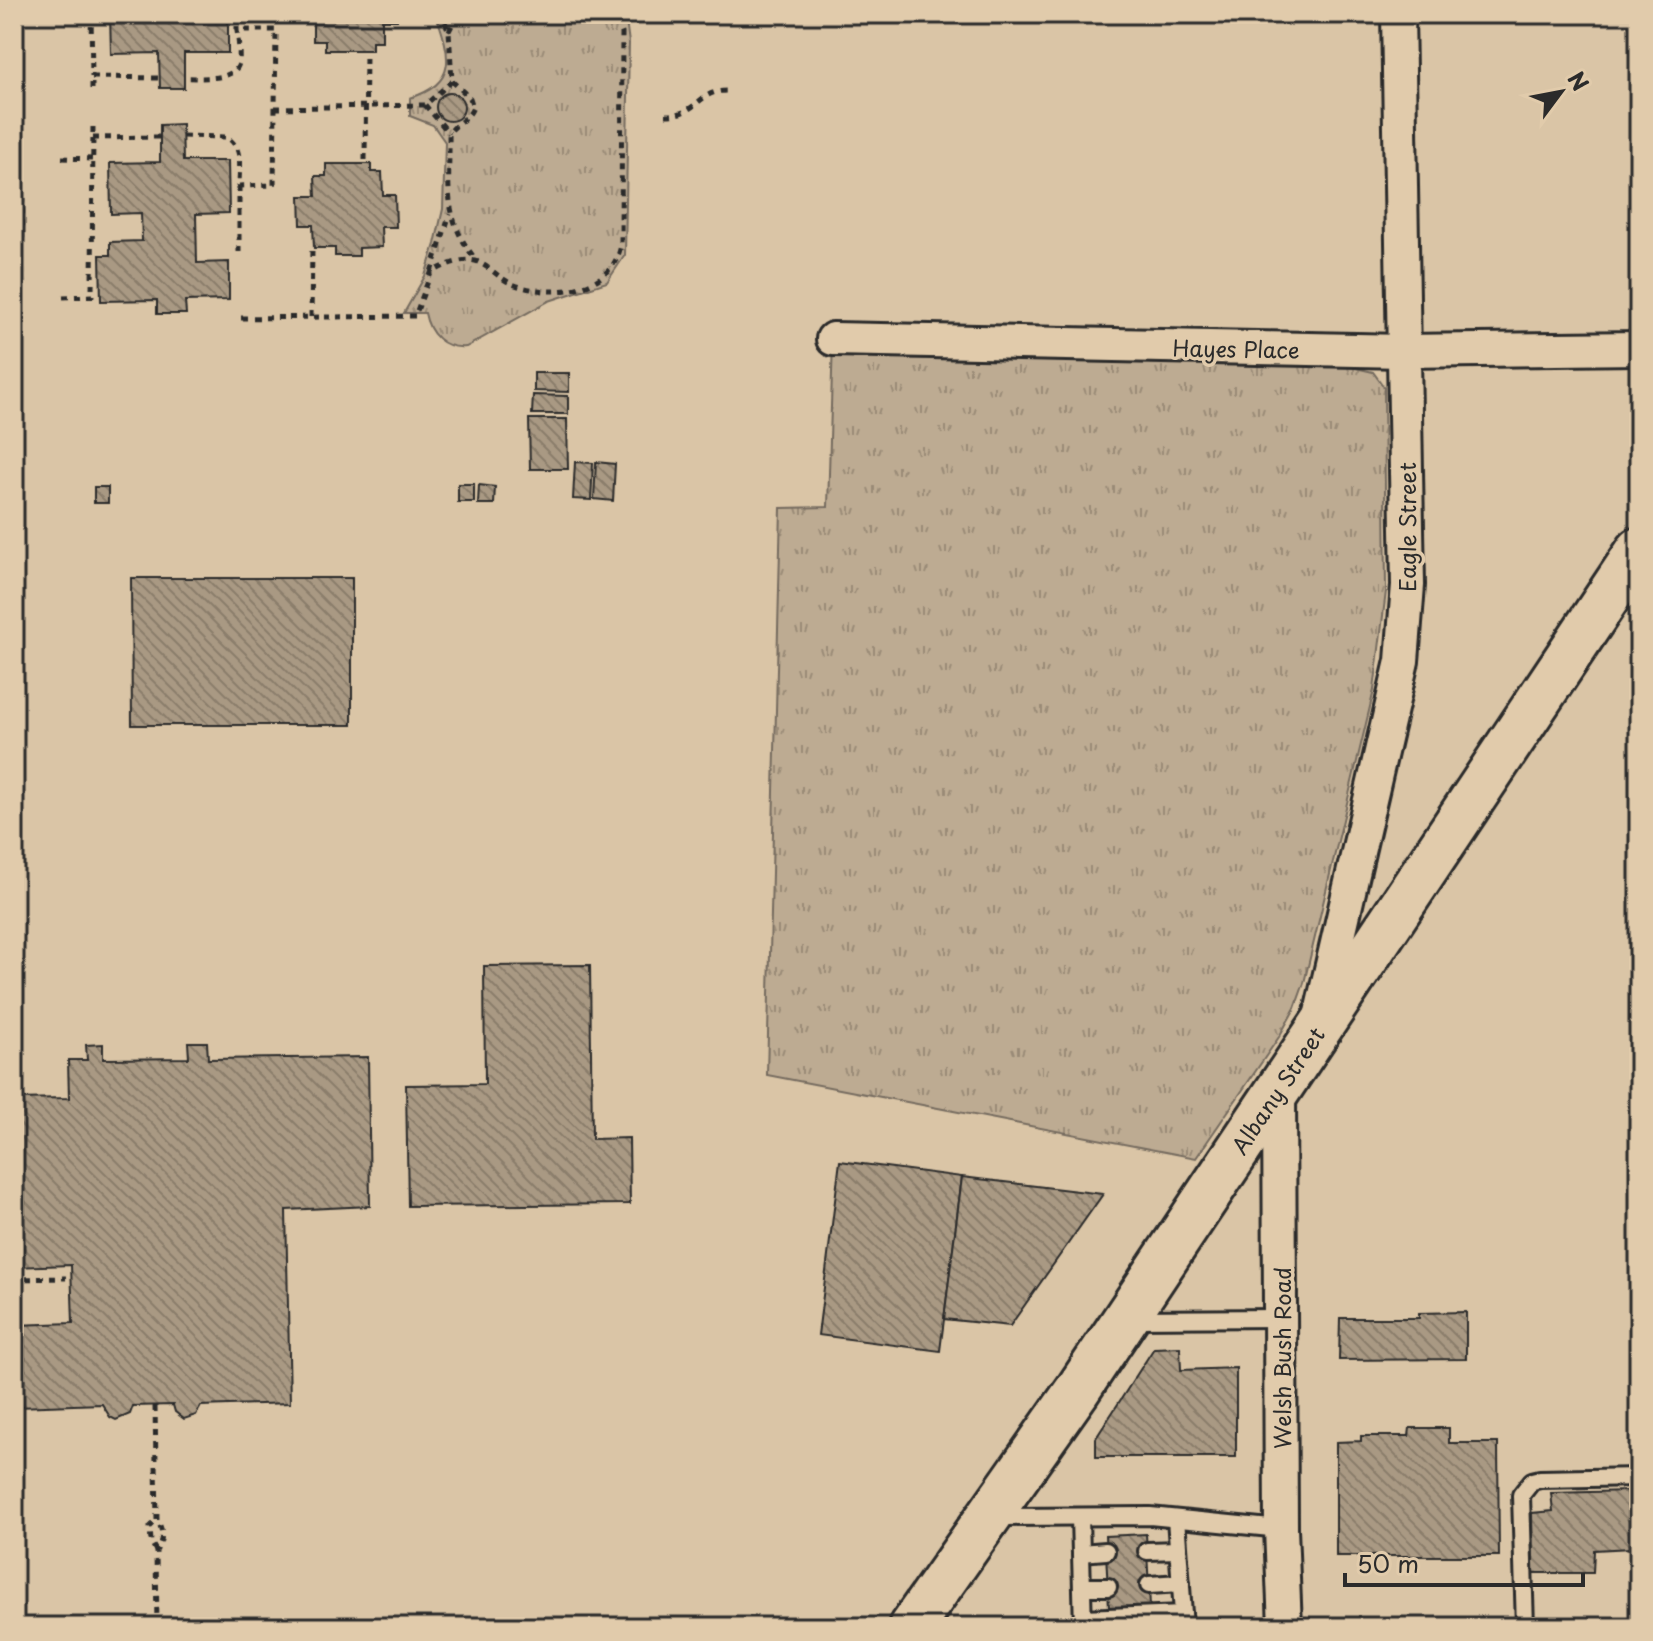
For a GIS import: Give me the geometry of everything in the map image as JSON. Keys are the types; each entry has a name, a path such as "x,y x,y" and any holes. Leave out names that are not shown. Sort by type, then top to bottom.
{"street":[{"name":"Eagle Street","path":"1317,1031 1402,661 1408,585 1398,14"},
{"name":"Hayes Place","path":"833,339 1404,351 1639,348"},
{"name":"Albany Street","path":"911,1627 1125,1319 1639,550"},
{"name":"Welsh Bush Road","path":"1279,1088 1281,1529 1285,1627"}],"lane":[{"path":"1125,1319 1280,1318"},
{"path":"1525,1627 1521,1495 1527,1486 1540,1479 1639,1477"},
{"path":"989,1517 1150,1516 1281,1529"},
{"path":"1080,1517 1083,1623 1184,1620 1176,1519"},
{"path":"1147,1551 1178,1550"},
{"path":"1081,1553 1106,1551"},
{"path":"1149,1585 1181,1583"},
{"path":"1082,1587 1108,1587"}],"path":[{"path":"91,14 92,89"},
{"path":"184,78 234,72 239,65 237,14"},
{"path":"241,318 415,316 450,214 449,133 468,117 473,107 470,98 460,92 452,81 449,31 441,14"},
{"path":"449,31 458,14"},
{"path":"450,214 467,249 478,262 512,284 552,291 597,281 606,275 619,258 621,245 622,33 614,14"},
{"path":"237,30 276,30 274,185 239,186"},
{"path":"365,160 366,52"},
{"path":"92,77 160,78"},
{"path":"275,108 425,105 452,81"},
{"path":"666,115 689,111 710,92 730,91"},
{"path":"425,105 449,133"},
{"path":"63,297 92,296 93,124"},
{"path":"183,136 226,137 232,140 239,154 239,256"},
{"path":"93,138 160,137"},
{"path":"62,158 93,159"},
{"path":"14,174 22,191 23,318 14,332"},
{"path":"311,317 312,250"},
{"path":"431,273 443,266 478,262"},
{"path":"14,1279 66,1278"},
{"path":"155,1406 157,1520 162,1528 162,1542 156,1551 157,1627"}],"green space":[{"path":"436,14 620,14 627,28 629,43 625,255 607,282 549,301 466,347 450,345 438,339 425,313 404,313 425,276 443,209 445,142 433,125 410,116 410,98 437,84 447,66 445,42"},
{"path":"833,339 1347,366 1373,372 1384,387 1386,591 1374,690 1304,983 1279,1037 1196,1158 767,1075 781,508 828,507"}],"building":[{"path":"110,14 228,14 228,53 184,53 184,88 160,88 159,53 111,54"},
{"path":"300,14 397,14 397,20 382,20 382,41 372,41 372,50 325,50 325,41 313,41 313,20 300,20"},
{"path":"450,93 460,97 464,107 460,117 450,121 440,117 436,107 440,97"},
{"path":"182,124 183,161 228,161 229,213 196,214 197,263 229,262 229,300 185,301 186,314 157,314 157,300 101,301 100,255 110,255 110,242 142,241 141,213 111,214 110,163 160,162 160,125"},
{"path":"326,164 371,164 371,172 382,172 383,195 395,195 396,227 381,227 382,247 359,248 359,256 335,256 335,248 314,248 313,225 301,225 300,196 316,196 315,176 326,176"},
{"path":"534,373 569,373 569,392 534,391"},
{"path":"533,395 568,396 568,414 532,414"},
{"path":"529,419 567,419 568,469 530,469"},
{"path":"575,462 593,463 591,500 573,499"},
{"path":"596,462 615,464 613,501 594,499"},
{"path":"458,484 474,484 474,502 458,502"},
{"path":"479,485 495,487 494,504 478,504"},
{"path":"94,487 108,487 108,503 94,503"},
{"path":"131,578 352,578 352,725 132,725"},
{"path":"590,965 592,1139 629,1138 630,1204 408,1206 406,1085 485,1084 484,966"},
{"path":"188,1042 207,1042 208,1059 368,1057 370,1206 286,1210 290,1403 201,1406 196,1415 184,1419 175,1412 173,1405 133,1406 130,1414 116,1420 110,1417 102,1404 17,1407 15,1325 73,1323 71,1265 14,1267 14,1099 69,1098 68,1060 87,1060 86,1045 103,1044 103,1059 189,1058"},
{"path":"840,1161 962,1177 940,1351 818,1335"},
{"path":"962,1177 1103,1194 1010,1326 944,1319"},
{"path":"1466,1312 1466,1359 1339,1360 1340,1318 1419,1318 1419,1313"},
{"path":"1180,1347 1181,1370 1236,1368 1236,1457 1096,1457 1096,1438 1154,1348"},
{"path":"1410,1428 1449,1428 1449,1443 1498,1443 1499,1556 1336,1556 1336,1442 1361,1441 1361,1436 1409,1436"},
{"path":"1630,1491 1631,1548 1594,1550 1593,1573 1533,1573 1532,1513 1553,1511 1551,1493"},
{"path":"1146,1534 1150,1606 1109,1608 1105,1536"}]}
